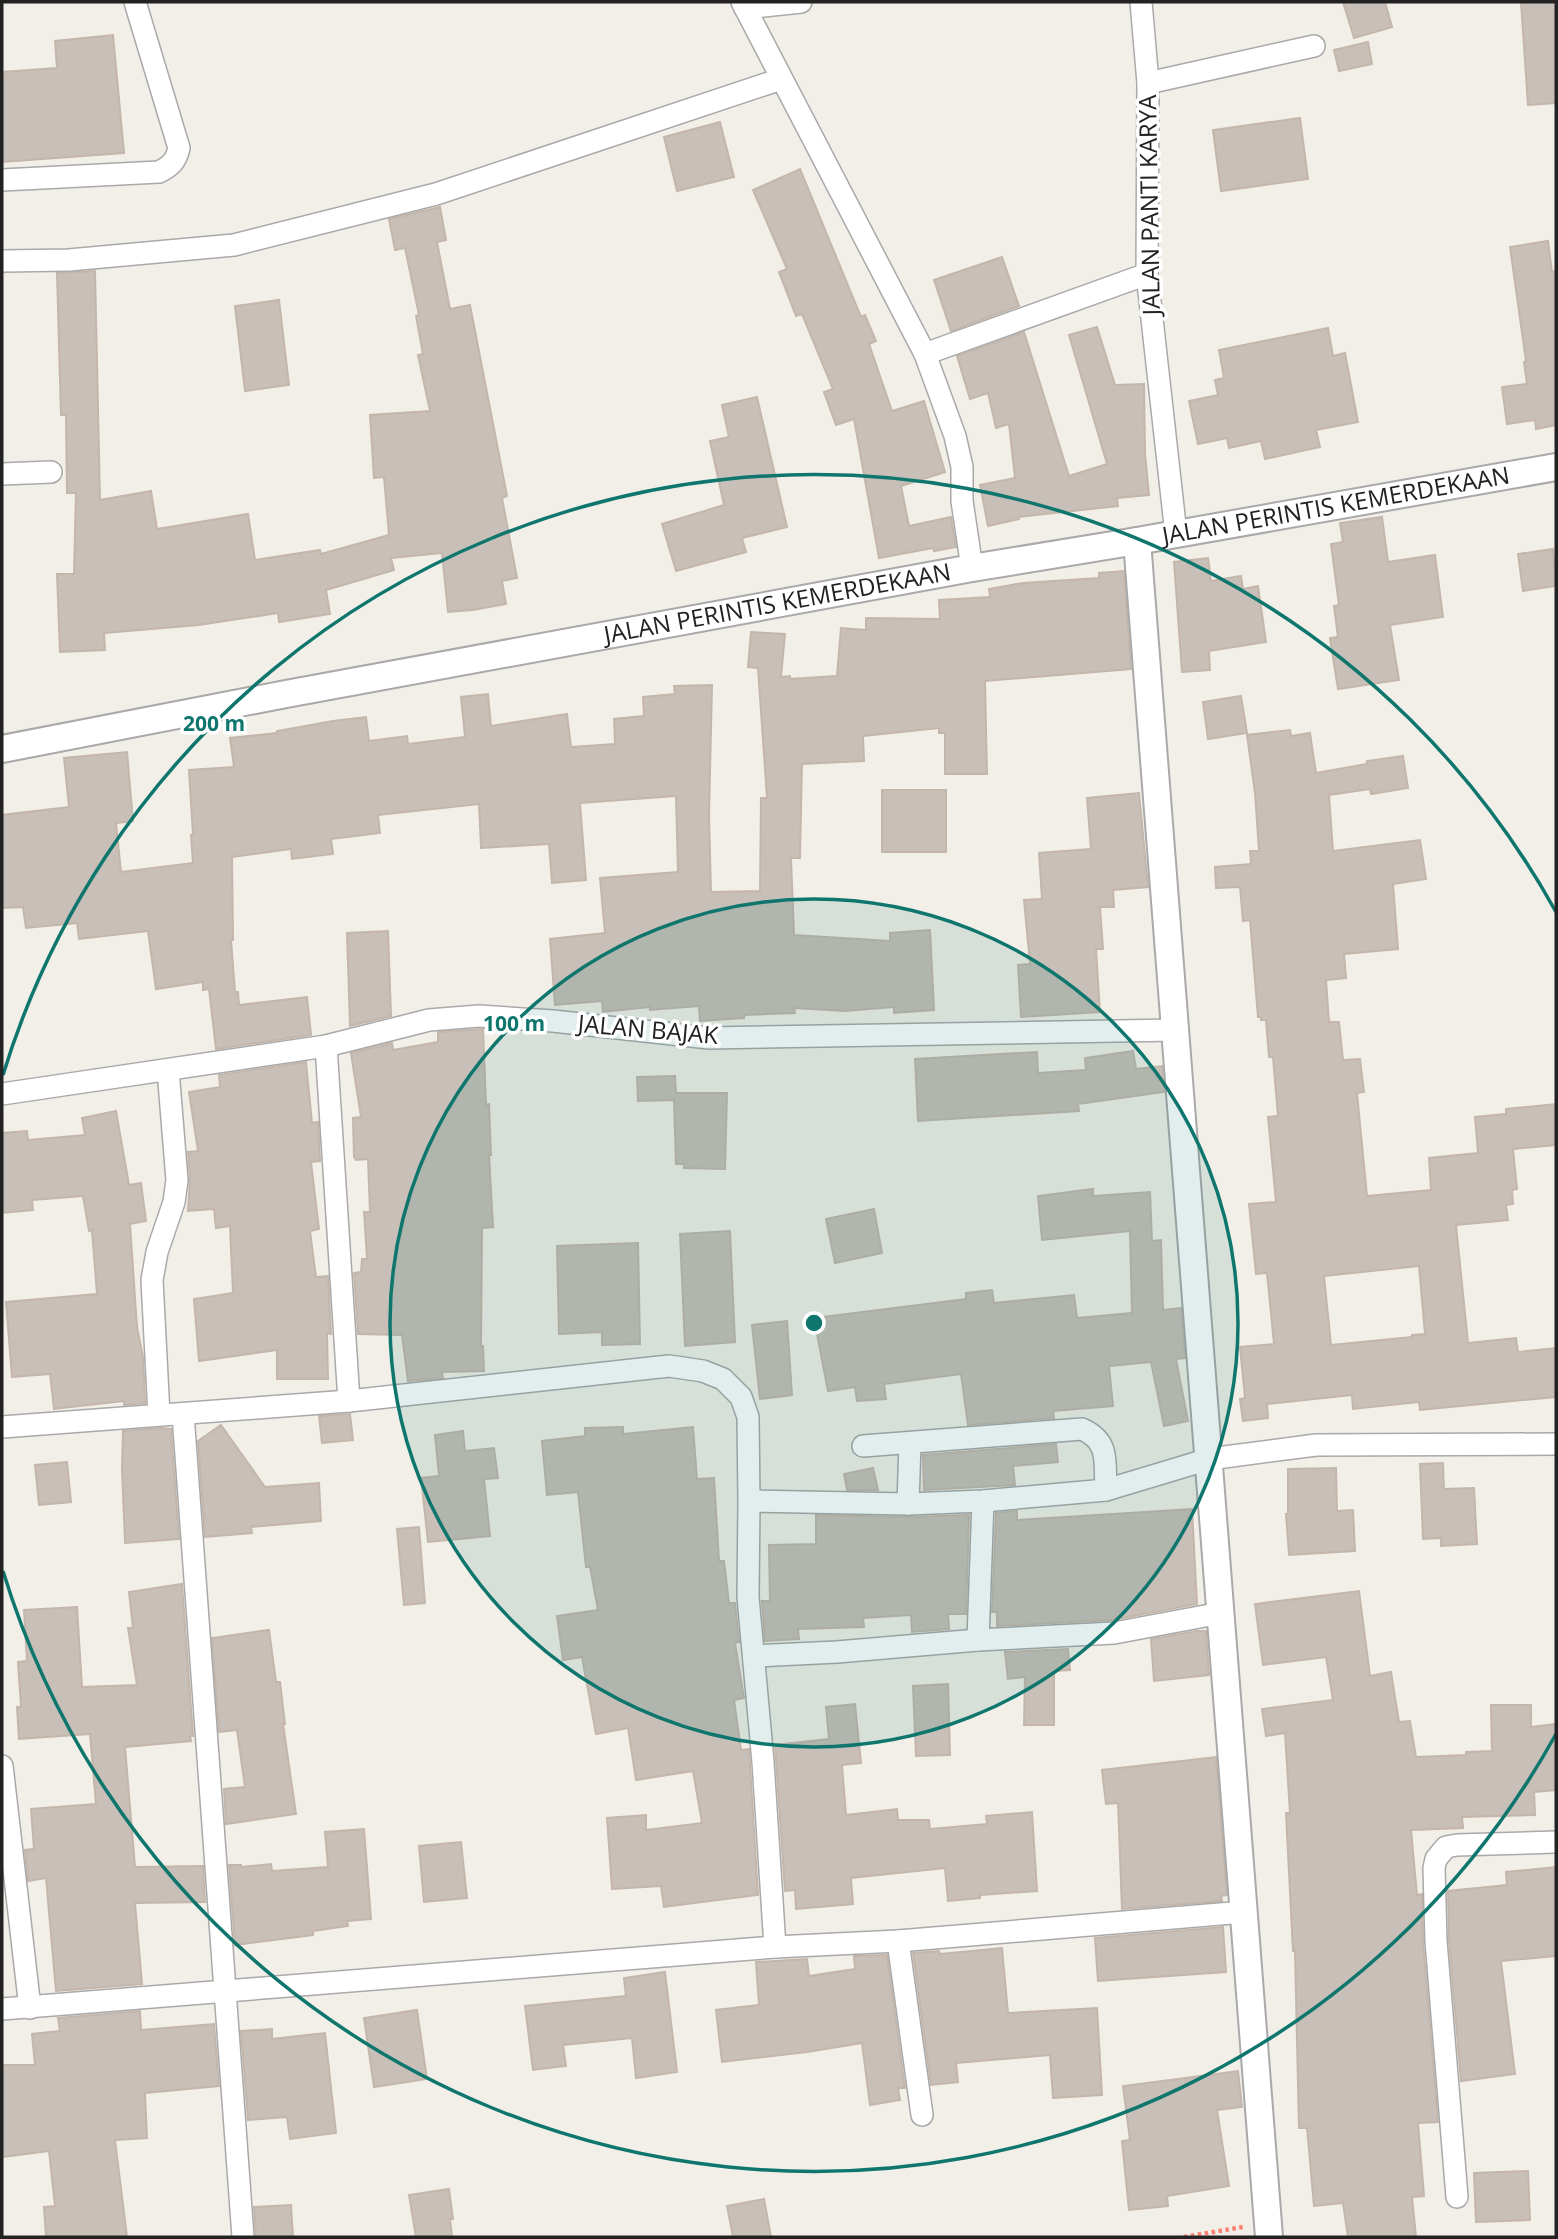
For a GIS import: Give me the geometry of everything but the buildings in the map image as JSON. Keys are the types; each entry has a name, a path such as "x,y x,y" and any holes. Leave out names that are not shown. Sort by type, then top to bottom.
{"street":[{"path":"2,180 159,172 177,158 179,148 135,2"},
{"path":"801,2 743,5 925,354 958,446 962,467 962,501 972,568"},
{"name":"JALAN PANTI KARYA","path":"1141,2 1148,83 1147,274 1176,534"},
{"path":"1148,83 1314,46"},
{"path":"2,261 69,260 234,245 436,194 781,79"},
{"path":"925,354 1147,274"},
{"name":"JALAN PERINTIS KEMERDEKAAN","path":"2,749 972,568 1556,467"},
{"path":"2,474 51,472"},
{"path":"1137,541 1269,2230"},
{"name":"JALAN BAJAK","path":"2,1094 327,1046 429,1020 479,1016 709,1038 1175,1030"},
{"path":"327,1046 349,1401"},
{"path":"159,1415 152,1280 157,1252 174,1202 177,1180 168,1070"},
{"path":"2,1427 349,1401 669,1366 704,1371 723,1379 741,1397 748,1417 748,1597 763,1762 775,1947"},
{"path":"183,1414 243,2237"},
{"path":"863,1446 1082,1429 1094,1434 1101,1442 1106,1490"},
{"path":"908,1504 909,1443"},
{"path":"749,1502 908,1504 983,1501 1106,1490 1209,1459 1316,1445 1556,1444"},
{"path":"978,1640 983,1501"},
{"path":"754,1656 1114,1633 1221,1613"},
{"path":"2,1766 30,2008"},
{"path":"1457,2197 1436,1941 1436,1859 1446,1847 1457,1845 1556,1842"},
{"path":"2,2009 1244,1912"},
{"path":"898,1941 922,2115"}],"path":[{"path":"1184,2237 1269,2230"}]}
